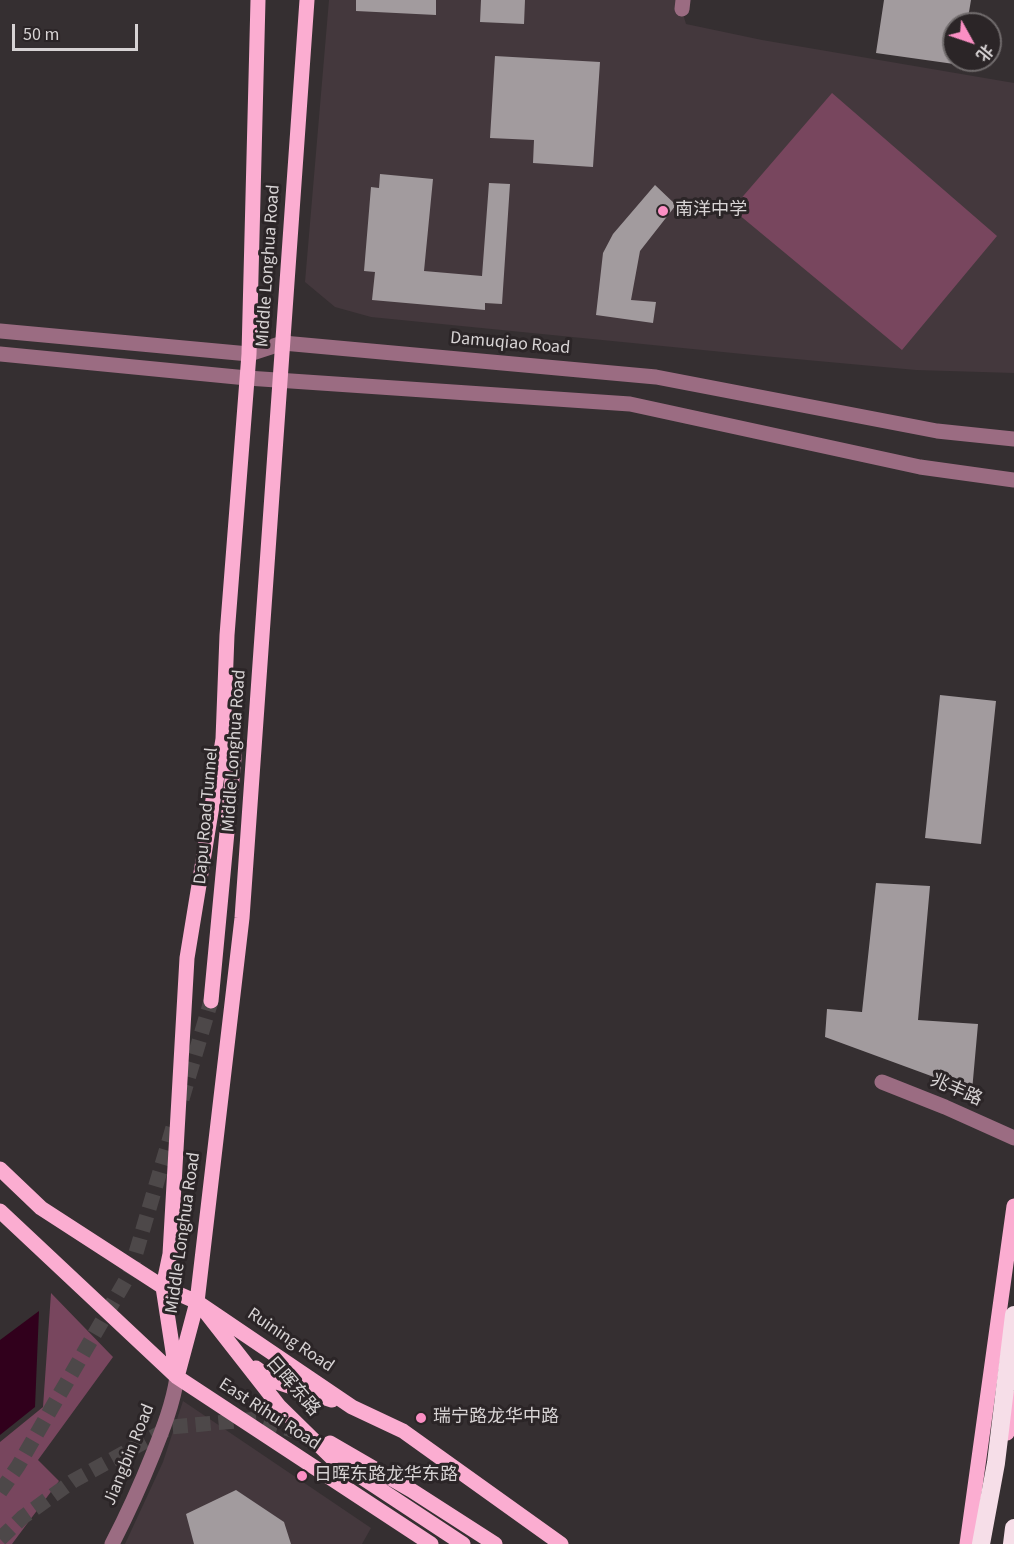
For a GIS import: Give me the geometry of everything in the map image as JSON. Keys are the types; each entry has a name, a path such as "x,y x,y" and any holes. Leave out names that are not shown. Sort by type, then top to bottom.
{"highway":[{"path":"981,1544 996,1463 1014,1315"},
{"path":"1012,1544 1014,1528"}],"main road":[{"name":"Middle Longhua Road","path":"177,1377 163,1287 170,1254 187,958 223,739 226,635 249,354 258,0"},
{"name":"Middle Longhua Road","path":"177,1377 197,1302 242,918 307,0"},
{"name":"Dapu Road Tunnel","path":"211,1001 234,758 226,635"},
{"name":"Ruining Road","path":"0,1169 41,1208 163,1287 197,1302 352,1407 403,1431 561,1544"},
{"path":"967,1544 1014,1206"},
{"path":"0,1211 177,1377"},
{"name":"日晖东路","path":"197,1302 279,1406 332,1457 463,1544"},
{"name":"日晖东路","path":"241,1358 274,1381 352,1407"},
{"name":"East Rihui Road","path":"177,1377 431,1544"},
{"path":"986,1544 1014,1398"},
{"path":"330,1443 411,1490 495,1544"}],"street":[{"name":"Damuqiao Road","path":"0,331 249,354 283,343 656,377 937,431 1014,439"},
{"path":"0,354 247,378 630,404 920,467 1014,480"},
{"name":"兆丰路","path":"882,1082 1014,1138"},
{"name":"Jiangbin Road","path":"112,1544 143,1479 162,1432 174,1395 177,1377"}],"shaded area":[{"name":"南洋中学","path":"329,0 679,0 686,24 762,40 1014,83 1014,373 916,370 371,317 335,307 305,282"},
{"path":"832,93 997,236 902,350 732,209"},
{"path":"51,1293 113,1357 38,1460 59,1481 12,1544 0,1544 0,1442 43,1407"},
{"path":"39,1311 35,1407 0,1435 0,1340"},
{"path":"183,1401 371,1528 362,1544 125,1544 163,1462"}],"building":[{"path":"356,0 436,0 436,15 356,11"},
{"path":"481,0 525,0 524,24 480,22"},
{"path":"884,0 971,0 969,12 942,12 942,62 876,53"},
{"path":"495,56 600,62 593,167 533,163 534,140 490,138"},
{"path":"380,174 433,179 424,271 482,276 489,183 510,184 502,304 485,303 485,310 372,300 375,272 364,271 371,187 379,188"},
{"path":"655,185 676,205 640,251 631,300 656,302 653,323 596,315 603,253 613,234"},
{"path":"940,695 996,701 981,844 925,838"},
{"path":"876,883 930,886 918,1020 978,1024 972,1091 825,1037 827,1009 862,1012"},
{"path":"236,1490 284,1522 291,1544 194,1544 186,1514"}],"tunnel":[{"path":"182,1099 211,1001"},
{"path":"0,1492 18,1466 130,1273 174,1124"},
{"path":"0,1539 23,1517 73,1481 171,1427 258,1419 310,1436"}],"place":[{"name":"南洋中学","path":"663,211"},
{"name":"瑞宁路龙华中路","path":"421,1418"},
{"name":"日晖东路龙华东路","path":"302,1476"}]}
